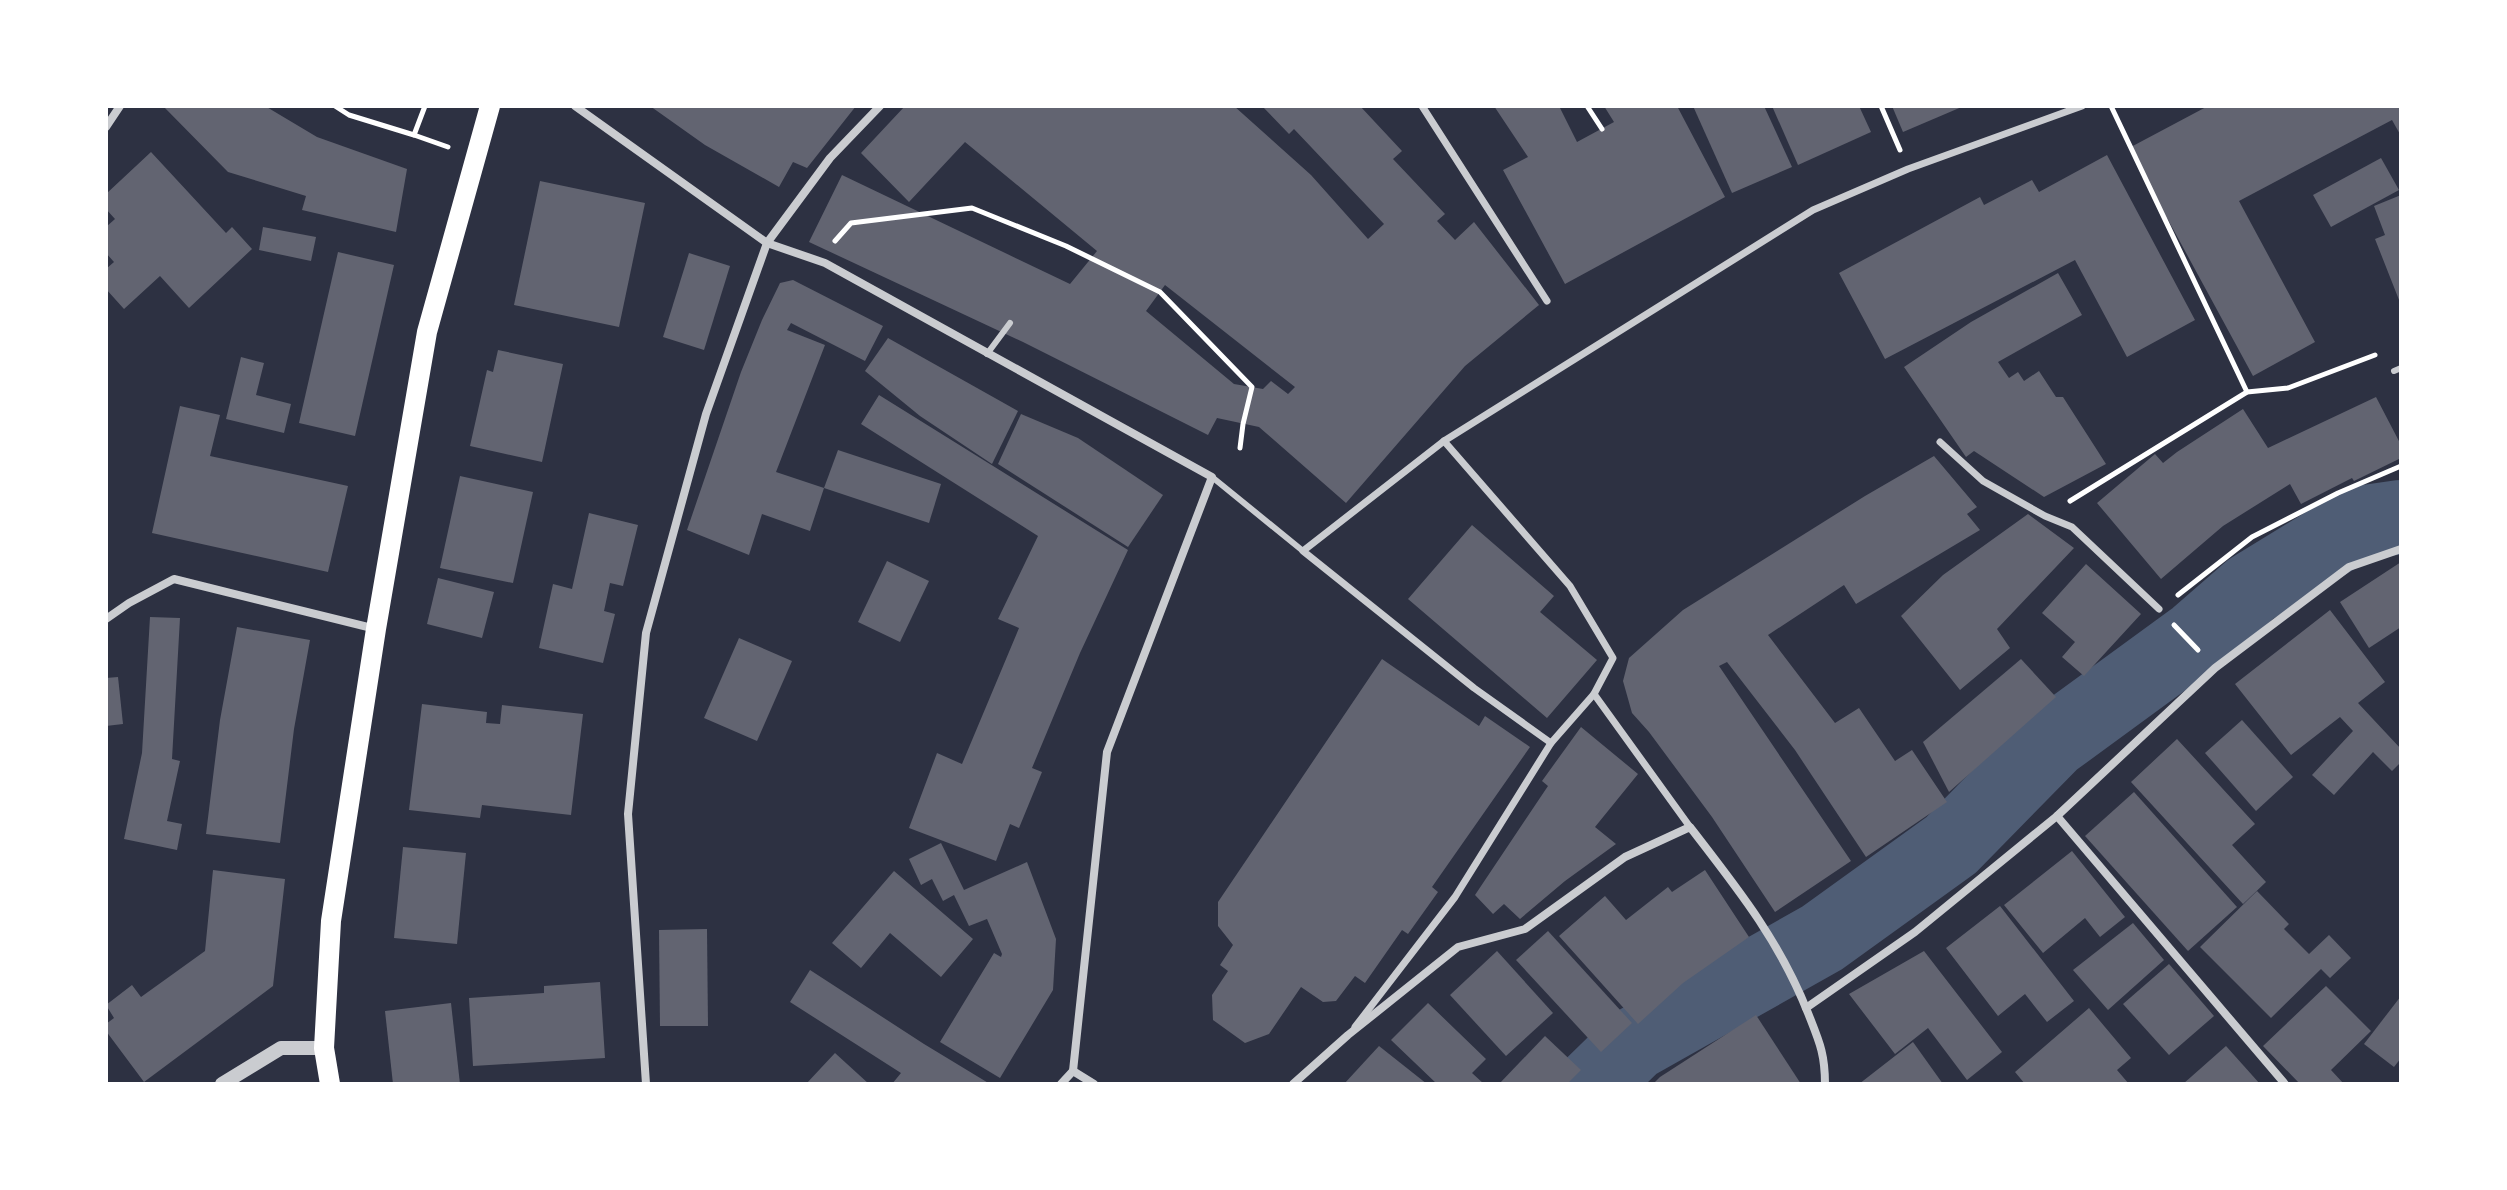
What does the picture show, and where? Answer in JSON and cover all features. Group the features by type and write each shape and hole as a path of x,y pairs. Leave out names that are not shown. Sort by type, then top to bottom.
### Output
{"main road":[{"path":"330,1084 324,1048 331,921 376,629 427,332 490,106"}],"street":[{"path":"106,127 120,106"},
{"path":"575,106 767,243 825,263 1212,477 1107,752 1073,1071 1061,1084"},
{"path":"646,1084 628,814 646,633 706,414 767,243 830,158 880,106"},
{"path":"1422,106 1547,301"},
{"path":"1551,743 1474,688 1303,551 1444,441 1813,210 1908,169 2082,106"},
{"path":"1348,1035 1455,897 1551,743 1594,694 1613,658 1570,586 1444,441"},
{"path":"1940,442 1983,481 2045,516 2072,527 2159,609"},
{"path":"1806,1008 1915,932 2057,816 2215,668 2349,567 2401,549"},
{"path":"106,619 174,579 376,629"},
{"path":"1594,694 1761,920 1799,987 1825,1056 1825,1084"},
{"path":"2057,816 2285,1084"},
{"path":"1293,1084 1348,1035 1458,947 1525,929 1625,857 1690,827"},
{"path":"222,1084 281,1048 324,1048"},
{"path":"1073,1071 1094,1084"}],"lane":[{"path":"987,354 1010,323"},
{"path":"1212,477 1303,551"}],"path":[{"path":"335,106 349,115 476,157"},
{"path":"414,135 425,106"},
{"path":"1587,106 1602,129"},
{"path":"1881,106 1908,169"},
{"path":"2111,106 2247,392"},
{"path":"825,263 827,250 851,223 972,208 1066,246 1160,292 1252,387 1240,448"},
{"path":"2045,516 2247,392 2288,388 2385,351"},
{"path":"2159,609 2252,537 2338,493 2401,466"},
{"path":"2174,625 2215,668"}],"building":[{"path":"163,106 265,106 317,137 407,169 396,232 302,210 306,196 228,172"},
{"path":"650,106 856,106 807,168 793,162 779,187 705,145"},
{"path":"905,106 1234,106 1311,175 1368,239 1384,224 1294,129 1289,134 1262,106 1360,106 1402,151 1393,159 1445,214 1437,221 1455,240 1474,222 1539,305 1465,366 1346,503 1259,427 1217,418 1208,435 1023,342 809,242 842,175 1070,284 1097,251 965,142 909,202 861,153","holes":["1165,285 1295,387 1288,394 1271,381 1263,389 1234,384 1146,311"]},
{"path":"1494,106 1559,106 1577,142 1614,122 1604,106 1677,106 1725,197 1565,284 1503,170 1528,157"},
{"path":"1693,106 1764,106 1792,167 1732,193"},
{"path":"1772,106 1859,106 1871,132 1798,165"},
{"path":"1892,106 1964,106 1903,132"},
{"path":"2208,106 2401,106 2401,136 2392,120 2239,201 2315,342 2253,376 2129,148"},
{"path":"151,152 226,233 232,227 252,249 189,308 160,276 124,309 106,289 106,269 114,262 106,253 106,227 115,219 106,209 106,194"},
{"path":"2107,155 2195,320 2127,357 2075,260 1885,359 1839,273 1980,197 1984,205 2032,180 2039,192"},
{"path":"2381,158 2399,190 2331,227 2313,195"},
{"path":"540,181 645,203 619,327 514,305"},
{"path":"2401,195 2401,305 2375,239 2385,235 2374,206"},
{"path":"263,227 316,237 311,261 259,250"},
{"path":"338,252 394,265 355,436 299,423"},
{"path":"689,253 730,266 704,350 663,337"},
{"path":"2058,273 2082,315 1998,362 2009,378 2018,372 2024,381 2039,371 2056,397 2063,397 2106,464 2044,497 1974,451 1966,457 1904,367 1971,322"},
{"path":"793,280 883,326 865,361 791,323 787,330 825,345 776,472 824,488 810,531 762,514 749,555 687,530 762,320 780,283"},
{"path":"888,338 1018,411 992,464 920,416 865,371"},
{"path":"498,350 563,364 542,462 470,446 487,370 493,372"},
{"path":"241,357 264,363 256,395 291,404 284,433 226,419"},
{"path":"879,395 1128,550 1080,653 1032,768 1042,772 1019,828 1010,824 996,861 909,828 937,753 962,764 1019,628 998,619 1038,536 861,424"},
{"path":"2376,397 2401,445 2401,458 2301,504 2290,484 2223,526 2161,579 2097,503 2155,454 2163,463 2243,409 2268,448"},
{"path":"180,406 220,415 210,456 348,486 328,572 152,533"},
{"path":"1021,414 1078,438 1163,495 1128,547 998,464"},
{"path":"838,450 941,484 929,523 824,488"},
{"path":"1934,456 1977,507 1967,514 1980,530 1856,604 1844,585 1768,635 1835,723 1859,708 1895,761 1912,750 1947,802 1866,857 1795,750 1727,662 1719,666 1851,861 1775,912 1712,817 1632,713 1623,681 1629,658 1683,610"},
{"path":"460,476 533,492 513,583 440,568"},
{"path":"589,513 638,525 623,586 610,583 604,611 615,614 603,663 539,648 553,584 572,589"},
{"path":"2028,514 2074,548 1997,629 2010,648 1960,690 1901,616 1943,575"},
{"path":"1472,525 1554,596 1540,612 1597,660 1547,718 1408,599"},
{"path":"887,561 929,581 900,642 858,622"},
{"path":"2401,562 2401,627 2369,648 2340,602"},
{"path":"2086,564 2141,614 2084,676 2062,657 2075,642 2042,613"},
{"path":"438,578 494,592 482,638 427,624"},
{"path":"2330,610 2385,682 2358,703 2401,749 2401,762 2392,771 2373,752 2334,795 2312,775 2353,731 2340,717 2291,755 2235,684"},
{"path":"150,617 180,618 172,759 180,761 167,821 182,824 177,850 124,839 142,753"},
{"path":"237,627 310,640 294,729 280,843 206,834 220,720"},
{"path":"739,638 792,661 757,741 704,718"},
{"path":"1382,659 1479,726 1485,716 1530,747 1432,887 1438,892 1408,934 1402,930 1365,983 1355,976 1336,1001 1323,1002 1301,987 1269,1034 1245,1043 1213,1020 1212,995 1228,971 1220,965 1233,945 1218,926 1218,902"},
{"path":"2021,659 2056,697 1949,792 1923,742"},
{"path":"118,677 123,724 106,726 106,678"},
{"path":"422,704 487,712 486,723 500,724 502,705 583,714 571,815 482,805 480,818 409,810"},
{"path":"2242,720 2293,777 2256,811 2205,753"},
{"path":"1581,727 1638,774 1595,827 1616,844 1520,919 1504,904 1493,914 1475,895 1548,786 1542,781"},
{"path":"2177,739 2255,824 2232,845 2266,882 2243,904 2131,782"},
{"path":"2134,792 2237,907 2188,951 2085,836"},
{"path":"941,843 964,890 1027,862 1056,939 1053,990 1000,1078 940,1042 994,953 1001,957 1002,954 987,919 969,926 954,895 943,901 932,879 921,885 909,859"},
{"path":"403,847 466,853 457,944 394,938"},
{"path":"2072,851 2125,917 2100,937 2085,918 2043,953 2004,905"},
{"path":"213,870 285,879 273,986 144,1082 106,1031 106,1024 114,1018 106,1005 132,985 141,997 205,951"},
{"path":"1705,870 1749,937 1683,983 1638,1024 1559,936 1605,896 1626,920 1668,887 1672,892"},
{"path":"894,871 973,939 941,977 890,933 861,968 832,943"},
{"path":"2257,891 2289,924 2284,929 2309,954 2329,935 2351,958 2330,978 2321,969 2271,1018 2200,947"},
{"path":"2000,906 2074,1001 2047,1022 2025,994 1998,1016 1946,948"},
{"path":"2133,923 2164,960 2108,1010 2073,970"},
{"path":"707,929 708,1026 660,1026 659,930"},
{"path":"1548,931 1632,1023 1601,1052 1516,960"},
{"path":"1497,951 1553,1013 1506,1056 1450,995"},
{"path":"1924,951 2002,1052 1967,1080 1928,1028 1895,1054 1849,994"},
{"path":"2169,964 2214,1016 2169,1055 2123,1004"},
{"path":"810,970 990,1084 892,1084 901,1073 790,1002"},
{"path":"600,982 605,1058 473,1066 469,998 544,993 544,986"},
{"path":"2326,986 2371,1031 2331,1070 2344,1084 2300,1084 2263,1046"},
{"path":"2401,996 2401,1058 2394,1067 2364,1044"},
{"path":"451,1003 460,1084 393,1084 385,1011"},
{"path":"1428,1003 1486,1059 1472,1073 1484,1084 1437,1084 1391,1040"},
{"path":"2089,1008 2131,1058 2117,1070 2129,1084 2025,1084 2015,1072"},
{"path":"1756,1015 1801,1084 1653,1084 1660,1077"},
{"path":"1545,1036 1581,1070 1567,1084 1499,1084"},
{"path":"1913,1042 1943,1084 1859,1084"},
{"path":"1379,1046 1427,1084 1344,1084"},
{"path":"2226,1046 2260,1084 2183,1084"},
{"path":"835,1053 869,1084 806,1084"}],"waterway":[{"path":"1593,1084 1634,1044 1822,938 1951,845 2052,742 2197,636 2251,589 2359,523 2401,517"}]}
